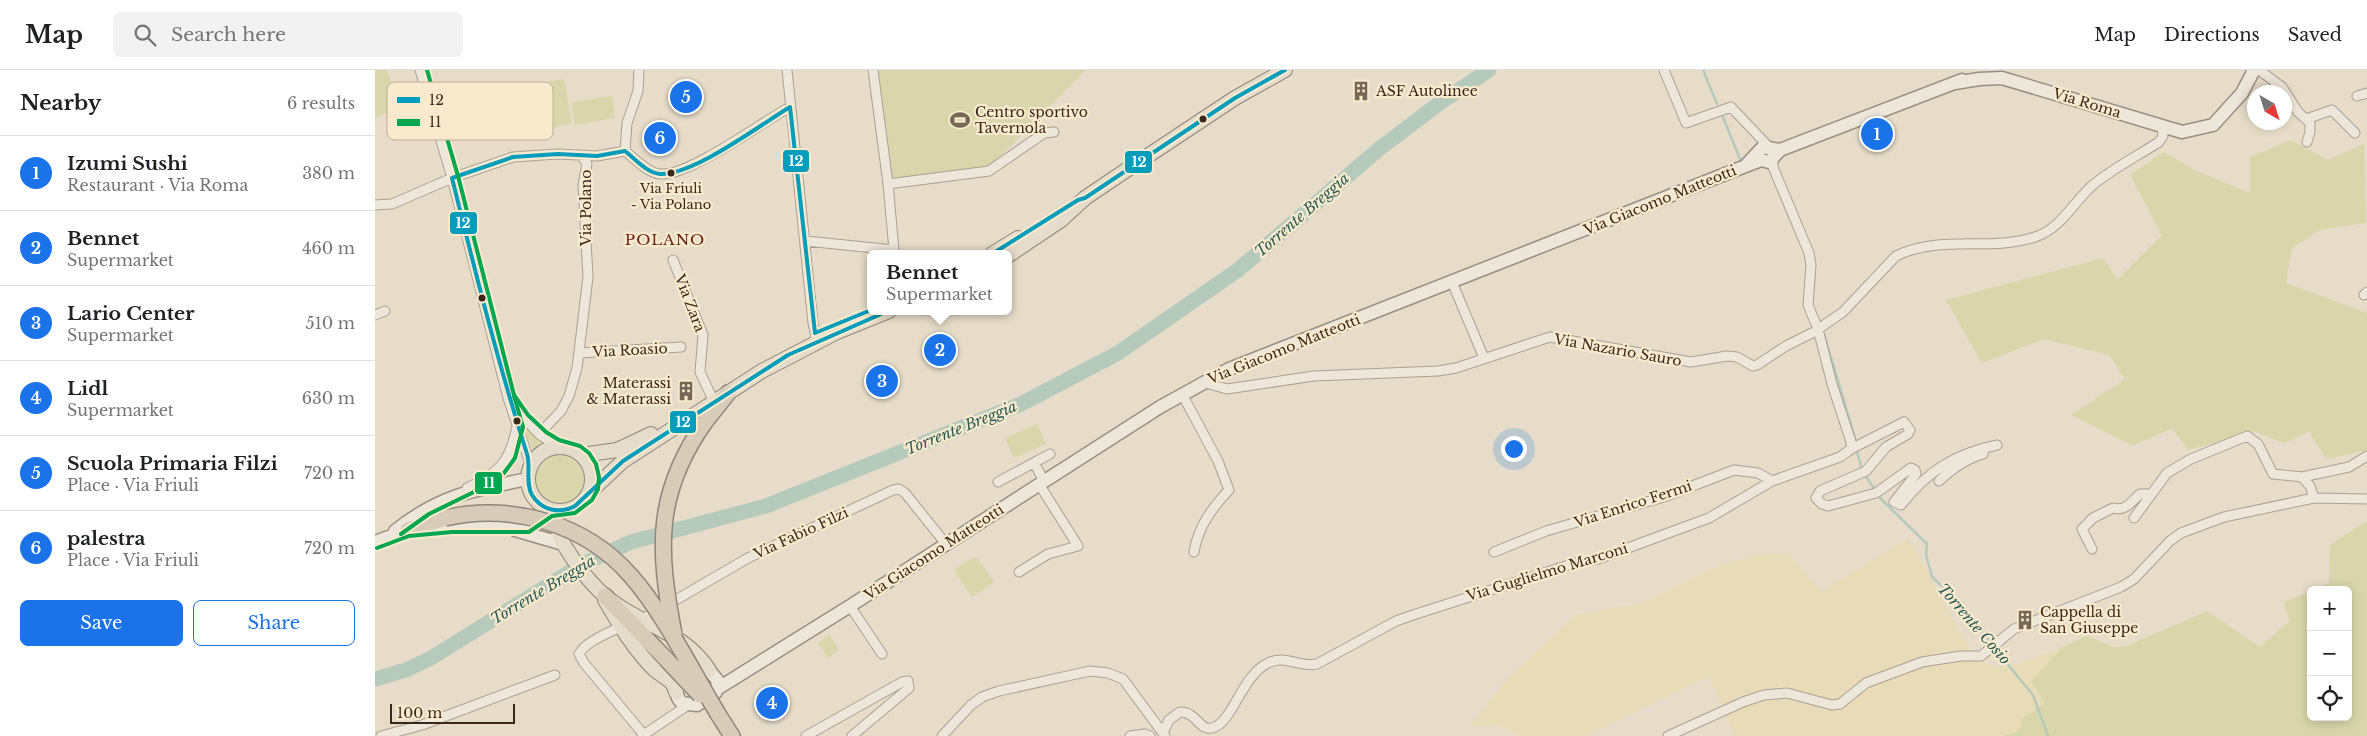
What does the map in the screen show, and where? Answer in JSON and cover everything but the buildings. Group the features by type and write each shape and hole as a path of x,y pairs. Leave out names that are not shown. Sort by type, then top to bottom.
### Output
{"highway":[{"path":"675,643 662,555 663,524 675,474 688,446 728,393"},
{"path":"408,530 445,518 481,512 510,514 545,521 575,532 606,552 632,577 732,736"},
{"path":"598,589 718,714"}],"main road":[{"path":"1012,253 1061,220 1085,198 1235,98 1285,70"},
{"path":"998,250 1077,200 1085,198"},
{"path":"582,455 610,451 635,443 728,393 813,339 867,312"},
{"path":"564,544 562,528 571,510 584,501 590,492 623,461 784,349 878,315"},
{"path":"590,492 592,474 590,466 582,455 575,450 558,447 542,452 529,472 531,493 536,500 550,510 555,518 564,544 598,589 649,663 674,684 681,699"},
{"path":"550,510 571,510"},
{"path":"598,589 643,619 688,644 700,655 711,671"}],"street":[{"path":"420,70 424,82"},
{"path":"625,151 627,123 638,91 639,70"},
{"path":"787,70 806,241 813,339"},
{"path":"806,241 894,250 888,184 873,70"},
{"path":"1664,70 1686,122 1731,107 1769,154 1768,168 1776,172 1809,252 1811,265 1808,302 1818,329 1832,384 1851,442 1851,449"},
{"name":"Via Roma","path":"1745,166 1769,154 1955,83 1993,72 2182,132 2213,125 2242,93 2254,70"},
{"path":"2259,70 2282,87 2298,112 2310,123 2307,142"},
{"path":"2357,96 2367,93"},
{"path":"582,156 625,151 650,170 658,174 668,174 689,167 790,107"},
{"path":"2306,119 2332,110 2355,133"},
{"path":"1818,329 1851,305 1886,266 1903,253 1927,246 1951,243 2006,243 2036,237 2051,230 2096,183 2159,142 2163,136 2162,127"},
{"path":"888,184 989,171 1044,133 1055,132"},
{"path":"441,140 529,472 453,495"},
{"name":"Via Polano","path":"375,205 391,204 452,178 513,157 557,154 582,156 587,164 583,185 587,263 577,368 569,396 561,411 539,434"},
{"name":"Via Giacomo Matteotti","path":"717,689 1202,382 1229,369 1745,166"},
{"name":"Via Zara","path":"673,260 703,335 700,372 712,400"},
{"path":"1452,282 1484,358"},
{"path":"375,315 385,311"},
{"name":"Via Nazario Sauro","path":"1202,382 1227,389 1315,376 1437,371 1551,337 1691,362 1727,356 1737,357 1753,366 1772,358 1786,346 1818,329"},
{"name":"Via Roasio","path":"579,353 681,347"},
{"path":"1182,394 1216,456 1229,490 1209,513 1196,542 1194,552"},
{"path":"508,398 520,417 539,434 558,447"},
{"name":"Via Guglielmo Marconi","path":"1164,734 1169,720 1180,712 1193,716 1204,728 1210,729 1221,724 1228,717 1251,675 1271,661 1283,659 1308,666 1317,664 1389,625 1413,615 1572,564 1598,558 1709,518 1772,480 1840,457 1851,449 1904,422 1910,430 1908,434 1887,447 1864,473 1820,491 1816,498 1822,504 1828,506 1872,495 1911,468 1915,470 1916,474 1894,502 1901,504 1930,473 1972,450 1984,449"},
{"path":"381,540 426,509 499,470 509,456 517,426"},
{"path":"2135,518 2167,473 2183,463 2247,436 2258,444 2273,474 2302,477 2349,467 2367,456"},
{"path":"1939,481 1953,468 1973,457 1983,454 1984,449 1997,445"},
{"path":"998,482 1051,454"},
{"path":"1019,572 1048,554 1078,546 1041,483 1034,463"},
{"name":"Via Enrico Fermi","path":"1494,552 1546,531 1645,502 1734,470 1758,473 1772,480"},
{"path":"2302,477 2311,486 2314,498"},
{"name":"Via Fabio Filzi","path":"643,619 748,558 893,490 899,489 905,493 946,544"},
{"path":"2092,549 2082,529 2086,523 2113,508 2126,507 2140,494 2151,494"},
{"path":"1668,736 1680,734 1743,702 1764,695 1787,693 1832,705 1840,704 1866,683 1922,662 1961,656 1981,656 2015,630 2121,587 2134,579 2170,541 2181,533 2224,517 2314,498 2367,499"},
{"path":"381,540 408,530 452,526 528,526 550,510"},
{"path":"503,527 564,544"},
{"path":"850,606 882,654"},
{"path":"622,626 582,649 579,654 584,663 643,735 669,718 681,699 681,682 699,671 711,671 719,681 717,689 711,696 697,704 681,699"},
{"name":"Via Giacomo Matteotti","path":"711,671 736,670 755,664"},
{"path":"942,736 971,705 982,697 999,690 1090,671 1107,673 1123,679 1164,734"},
{"path":"381,736 422,725 555,675"},
{"path":"806,736 902,682 909,681 909,688 899,698 852,736"},
{"path":"1130,736 1145,734 1150,736"}],"shaded area":[{"path":"375,70 386,70 391,82 387,82 387,112 375,118"},
{"name":"Centro sportivo Tavernola","path":"879,70 1086,70 988,169 888,182"},
{"path":"564,79 572,123 553,127 553,82 547,82"},
{"path":"612,96 615,118 575,125 571,102"},
{"path":"2291,140 2328,160 2364,144 2366,223 2320,230 2292,248 2286,283 2367,313 2367,450 2327,459 2309,432 2284,443 2256,432 2188,450 2172,428 2133,446 2071,415 2125,379 2109,355 2044,339 1982,363 1946,300 2103,258 2118,280 2162,235 2130,175 2164,152 2196,171 2250,193 2250,157"},
{"path":"522,424 546,443 534,452"},
{"path":"1037,424 1046,444 1014,458 1005,438"},
{"path":"555,455 565,455 574,459 580,465 583,470 583,488 574,499 565,503 555,503 546,499 540,493 536,484 536,474 540,465 546,459"},
{"path":"2367,522 2367,736 2003,736 2018,731 2023,718 2045,704 2031,681 2063,647 2087,636 2113,647 2127,646 2207,611 2260,647 2290,621 2283,602 2307,593 2307,721 2352,721 2352,586 2322,586 2329,583 2330,545"},
{"path":"1908,538 1974,657 1992,667 2009,667 2063,647 2031,681 2045,704 2023,718 2018,731 2003,736 1735,736 1709,676 1586,736 1519,736 1497,725 1470,726 1505,682 1575,615 1642,603 1707,570 1755,555 1789,554 1821,592"},
{"path":"976,556 994,582 972,597 954,570"},
{"path":"829,635 839,650 828,658 818,643"}],"waterway":[{"name":"Torrente Breggia","path":"375,679 406,670 431,658 581,565 631,542 766,506 1021,404 1118,353 1238,270 1379,149 1441,102 1489,70"},
{"name":"Torrente Cosio","path":"1703,70 1717,104"},
{"name":"Torrente Cosio","path":"1723,117 1742,164"},
{"name":"Torrente Cosio","path":"1824,334 1856,441"},
{"name":"Torrente Cosio","path":"1857,452 1862,470"},
{"name":"Torrente Cosio","path":"1865,475 1875,490"},
{"name":"Torrente Cosio","path":"1878,496 1927,544 1926,555 1932,577 1956,599 1992,644"},
{"name":"Torrente Cosio","path":"1995,649 2033,695 2048,736"}],"transit line":[{"name":"11","path":"427,70 431,82"},
{"name":"12","path":"998,250 1078,200 1085,198 1235,98 1285,70"},
{"name":"12","path":"867,312 815,333 790,107 727,148 674,172 660,174 650,171 625,151 597,156 558,154 513,157 452,178 478,282 527,454 530,490 541,505 552,510 563,510 575,506 623,461 788,355 879,315"},
{"name":"11","path":"377,548 409,536 452,532 529,532 552,516 575,513 592,500 598,489 599,477 596,464 589,453 580,446 559,440 546,432 528,415 514,395 447,140"},
{"name":"11","path":"401,534 429,514 482,488 504,473 515,458 523,427 514,396"}],"place":[{"name":"ASF Autolinee","path":"1361,91"},
{"name":"Scuola Primaria Filzi","path":"686,97"},
{"name":"Centro sportivo Tavernola","path":"960,120"},
{"name":"Izumi Sushi","path":"1877,134"},
{"name":"palestra","path":"660,138"},
{"name":"Via Friuli - Via Polano","path":"671,173"},
{"name":"Bennet","path":"940,350"},
{"name":"Lario Center","path":"882,381"},
{"name":"Materassi & Materassi","path":"686,391"},
{"name":"Cappella di San Giuseppe","path":"2025,620"},
{"name":"Lidl","path":"772,703"}],"district":[{"name":"POLANO","path":"665,240"}]}
